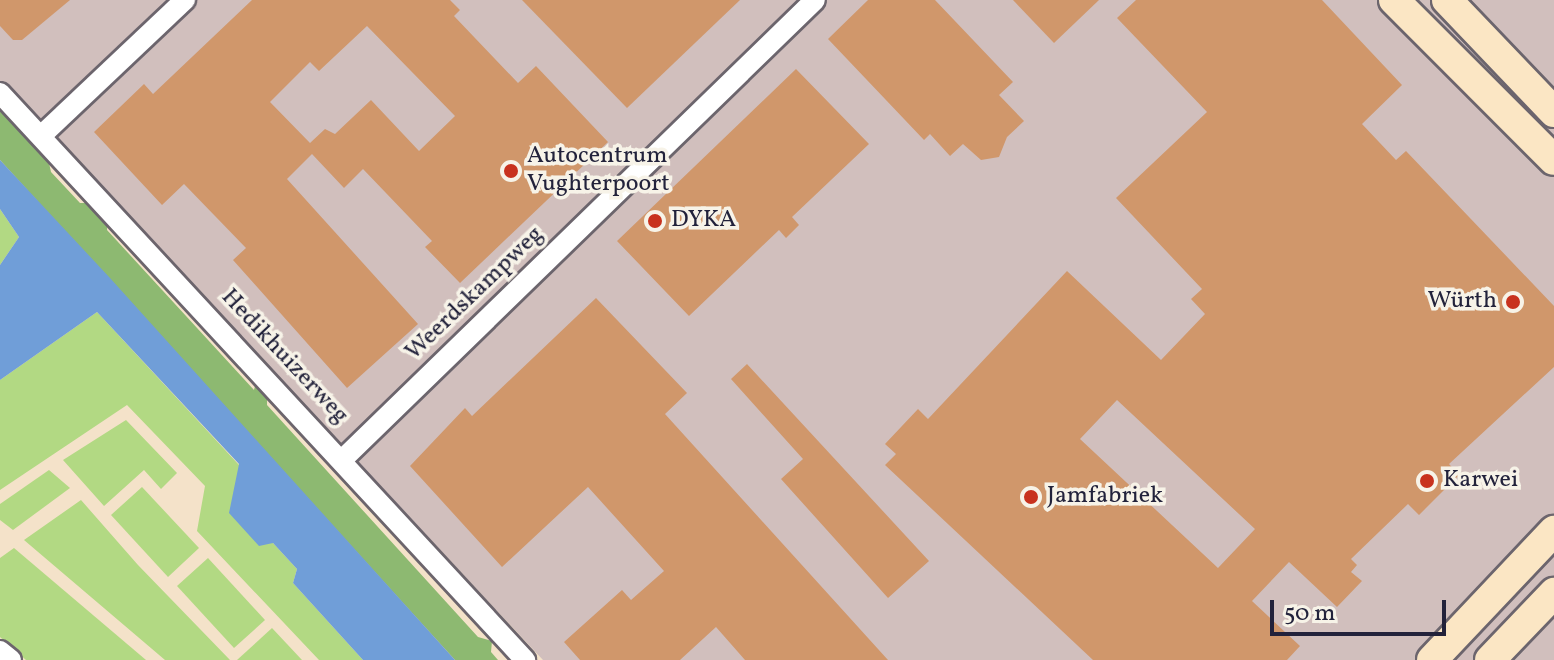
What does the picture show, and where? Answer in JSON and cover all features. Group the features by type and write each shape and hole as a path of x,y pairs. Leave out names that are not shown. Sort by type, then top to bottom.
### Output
{"main road":[{"path":"1394,0 1554,160"},
{"path":"1447,0 1554,112"},
{"path":"1432,660 1554,531"},
{"path":"1490,660 1554,593"}],"street":[{"path":"42,135 185,0"},
{"name":"Weerdskampweg","path":"343,459 815,0"},
{"name":"Hedikhuizerweg","path":"0,93 343,459 525,660"},
{"path":"0,651 11,660"}],"shaded area":[{"path":"0,0 1554,0 1554,660 543,660 190,282 0,88"}],"green space":[{"path":"0,105 47,154 51,172 80,203 100,203 108,211 107,230 254,390 257,378 267,386 267,405 478,637 492,641 491,652 498,660 455,660 0,160"},
{"path":"0,209 19,237 0,265"},
{"path":"97,312 239,465 273,543 297,569 293,583 363,660 319,660 197,531 205,486 127,405 0,490 0,380"},
{"path":"126,420 177,473 161,489 144,470 104,506 63,460"},
{"path":"49,470 70,488 13,530 0,520 0,504"},
{"path":"142,487 199,548 168,577 111,515"},
{"path":"81,500 138,565 230,660 165,660 24,540"},
{"path":"14,548 146,660 26,660 0,637 0,558"},
{"path":"208,558 265,620 234,648 177,586"},
{"path":"272,628 302,660 237,660"}],"water":[{"path":"0,160 455,660 363,660 293,583 297,569 273,543 259,546 229,513 239,464 97,312 0,380 0,265 19,237 0,209"}],"building":[{"path":"0,0 70,0 22,40 13,40 0,26"},
{"path":"252,0 450,0 460,10 454,16 518,83 536,66 608,142 460,283 425,247 432,241 363,169 344,188 312,154 287,179 418,324 347,388 233,260 246,248 184,184 162,205 94,132 144,84 153,94","holes":["367,26 455,116 419,151 371,100 335,134 325,129 310,143 270,102 310,62 319,71"]},
{"path":"522,0 740,0 627,108"},
{"path":"868,0 935,0 1013,82 999,95 1024,121 1007,137 999,157 981,160 963,144 950,156 930,134 924,140 828,39"},
{"path":"1013,0 1099,0 1054,43"},
{"path":"1136,0 1322,0 1402,85 1362,124 1396,160 1406,151 1554,306 1554,367 1449,464 1459,475 1419,515 1408,504 1351,559 1357,565 1351,572 1362,581 1337,607 1289,562 1252,601 1300,646 1287,660 1093,660 885,465 896,454 885,444 918,409 928,419 1067,271 1161,360 1205,314 1191,299 1202,289 1116,198 1207,112 1117,18","holes":["1117,400 1255,529 1218,568 1080,439"]},
{"path":"796,69 869,144 792,217 799,225 786,238 779,230 689,316 617,241"},
{"path":"596,298 687,393 665,414 888,660 745,660 716,627 680,660 580,660 564,642 622,590 631,600 664,571 588,487 502,567 410,466 465,408 472,416"},
{"path":"747,364 929,561 888,598 781,479 803,459 731,379"}],"place":[{"name":"Autocentrum Vughterpoort","path":"511,171"},
{"name":"DYKA","path":"655,221"},
{"name":"Würth","path":"1513,302"},
{"name":"Karwei","path":"1427,481"},
{"name":"Jamfabriek","path":"1031,497"}]}
